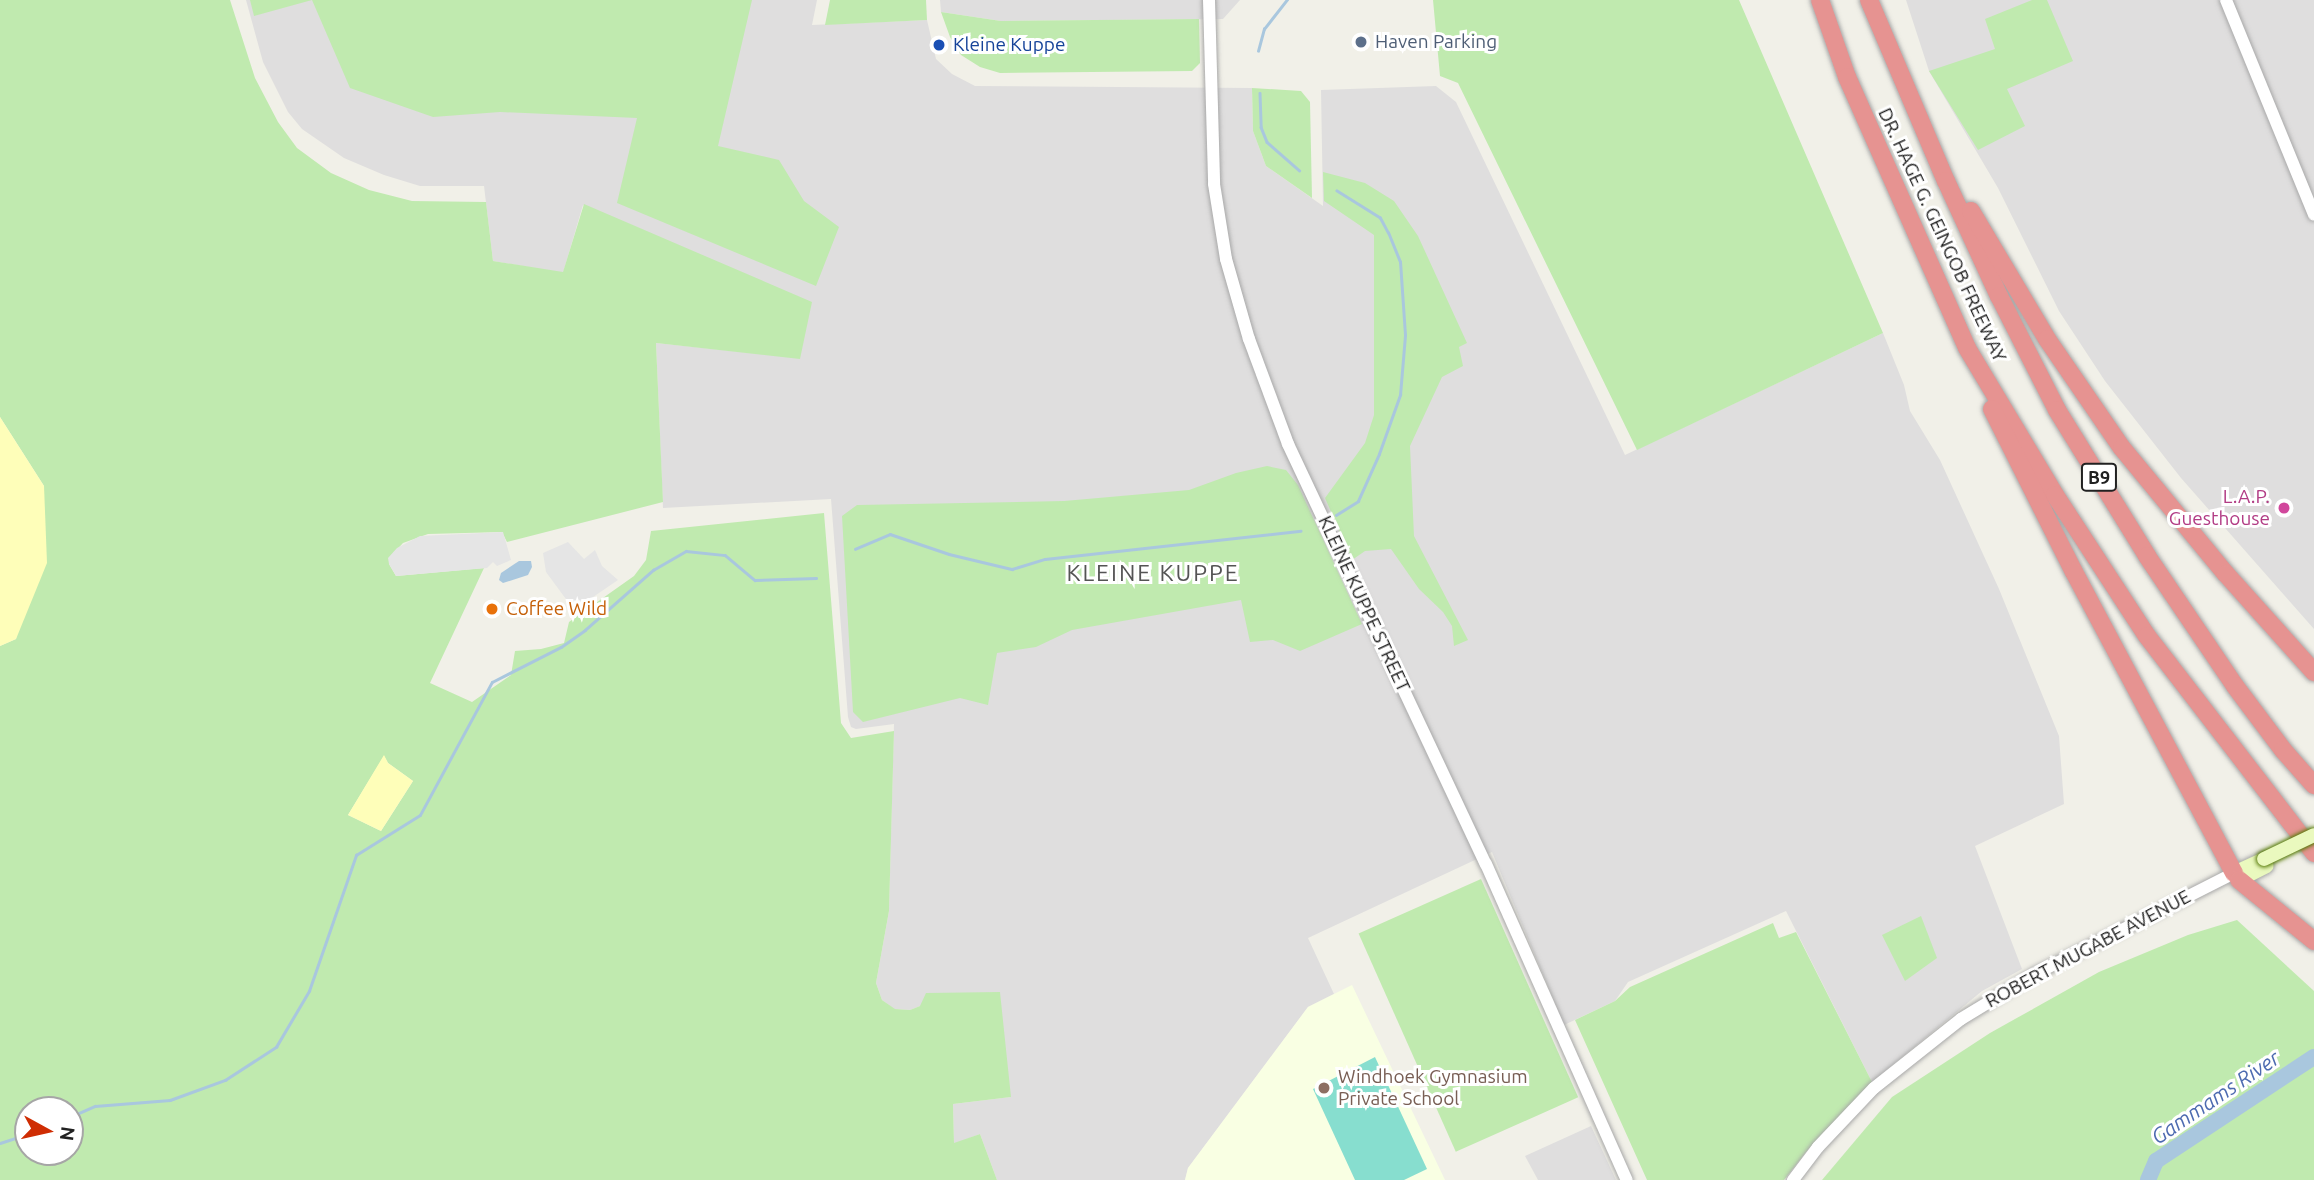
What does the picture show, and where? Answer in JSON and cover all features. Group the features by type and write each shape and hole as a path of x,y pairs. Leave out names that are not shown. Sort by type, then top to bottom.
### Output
{"highway":[{"name":"DR. HAGE G. GEINGOB FREEWAY","path":"1820,0 1847,77 1967,348 2055,495 2147,636 2314,853"},
{"name":"DR. HAGE G. GEINGOB FREEWAY","path":"1870,0 1929,142 1999,296 2057,410 2147,556 2235,686 2283,750 2314,785"},
{"path":"1929,142 2047,339 2122,448 2226,574 2314,672"},
{"path":"1967,348 2014,455 2237,876 2314,941"}],"main road":[{"name":"ROBERT MUGABE AVENUE","path":"2237,876 2314,835"},
{"name":"ROBERT MUGABE AVENUE","path":"2266,862 2314,843"}],"street":[{"name":"KLEINE KUPPE STREET","path":"1209,0 1214,184 1226,259 1249,339 1288,444 1486,864 1627,1180"},
{"path":"2226,0 2314,215"},
{"name":"ROBERT MUGABE AVENUE","path":"1796,1180 1881,1088 1968,1019 2049,972 2237,876"}],"shaded area":[{"path":"0,0 230,0 255,78 278,122 297,148 331,173 369,190 412,201 486,202 493,261 563,272 584,204 812,302 800,359 656,343 663,502 507,542 502,532 428,534 403,543 389,558 389,564 396,576 484,568 430,683 472,702 511,675 515,651 541,649 564,643 569,622 634,576 646,560 651,531 824,513 841,723 851,738 894,731 889,911 876,983 882,1000 895,1009 910,1010 920,1006 926,993 1000,992 1011,1097 953,1104 954,1143 980,1134 997,1180 0,1180 0,646 16,639 44,486 0,417","holes":["384,756 388,763 413,781 381,831 348,815"]},
{"name":"Kleine Kuppe","path":"246,0 817,0 812,25 927,20 936,59 952,74 975,86 1252,88 1253,131 1266,166 1323,206 1321,90 1436,86 1456,102 1625,455 1883,333 1904,385 1910,411 1940,460 1999,589 2059,736 2064,804 1975,846 2022,969 1982,991 1872,1082 1786,911 1628,982 1615,1001 1564,1025 1492,852 1308,938 1334,994 1308,1007 1188,1168 1185,1180 997,1180 980,1134 954,1144 953,1104 1011,1097 920,1006 910,1010 894,1009 882,1000 876,983 889,911 894,724 856,729 851,727 848,717 831,499 663,508 656,343 800,358 583,205 563,273 493,261 484,186 420,186 384,175 344,158 302,129 288,112 263,62"},
{"path":"250,0 312,0 254,16"},
{"path":"312,0 752,0 718,146 779,160 804,201 839,227 816,286 617,203 637,118 500,112 433,117 350,88"},
{"path":"830,0 926,0 927,20 825,25"},
{"name":"Kleine Kuppe","path":"940,0 1240,0 1223,19 1001,21 941,12"},
{"path":"1433,0 1739,0 1883,333 1637,450 1458,83 1440,76"},
{"path":"1906,0 2314,0 2314,629 2181,478 2105,381 2059,311 1998,188 1929,71"},
{"path":"2032,0 2047,0 2073,61 2007,89 2025,126 1978,150 1929,71 1995,49 1985,19"},
{"path":"941,12 1001,21 1199,19 1200,63 1192,71 1000,73 980,67 961,55 950,37"},
{"path":"1252,88 1301,91 1310,102 1312,198 1266,166 1253,131"},
{"path":"1323,172 1365,183 1394,201 1418,236 1467,343 1459,347 1463,366 1442,377 1410,446 1414,536 1468,640 1454,646 1452,626 1443,612 1419,589 1391,549 1365,551 1352,560 1325,498 1365,443 1374,415 1374,235 1324,201"},
{"path":"1267,466 1286,470 1298,485 1362,624 1300,651 1273,640 1250,642 1241,600 1072,630 1036,647 997,653 988,705 960,698 863,722 853,712 842,516 857,505 1064,501 1189,490 1236,473"},
{"path":"503,532 511,560 497,566 493,562 487,568 396,576 389,564 388,558 397,548 420,536"},
{"path":"568,542 584,559 595,550 602,566 618,580 574,610 546,572 543,553"},
{"path":"519,561 531,561 532,567 528,575 503,583 499,580 501,573"},
{"path":"1481,879 1578,1097 1456,1152 1359,934"},
{"path":"1921,916 1937,958 1905,981 1882,935"},
{"path":"2237,920 2314,991 2314,1180 1822,1180 1892,1097 1990,1033 2099,972 2188,935"},
{"path":"1773,923 1779,938 1796,932 1872,1082 1806,1152 1784,1180 1647,1180 1575,1020 1615,1001 1630,987"},
{"name":"Windhoek Gymnasium Private School","path":"1352,985 1445,1180 1185,1180 1188,1168 1308,1007"},
{"path":"1375,1057 1427,1169 1404,1180 1355,1180 1313,1089"},
{"path":"1591,1126 1616,1180 1538,1180 1525,1156"}],"sand":[{"path":"0,417 44,486 47,563 16,639 0,646"},
{"path":"384,755 388,763 413,781 381,831 348,815"}],"waterway":[{"path":"1258,51 1264,29 1287,0"},
{"path":"1260,93 1261,127 1267,142 1299,170"},
{"path":"1336,515 1358,501 1379,454 1400,395 1405,335 1400,262 1388,233 1380,218 1337,191"},
{"path":"855,549 890,534 949,554 1012,569 1045,559 1300,531"},
{"path":"84,1111 95,1106 170,1100 225,1080 276,1047 309,991 356,855 420,815 492,682 561,647 585,630 653,570 686,551 725,555 755,580 816,578"},
{"name":"Gammams River","path":"2148,1180 2156,1161 2314,1057"},
{"path":"0,1143 14,1138"}],"place":[{"name":"Haven Parking","path":"1361,42"},
{"name":"Kleine Kuppe","path":"939,45"},
{"name":"L.A.P. Guesthouse","path":"2284,508"},
{"name":"Coffee Wild","path":"492,609"},
{"name":"Windhoek Gymnasium Private School","path":"1324,1088"}],"district":[{"name":"KLEINE KUPPE","path":"1153,573"}]}
